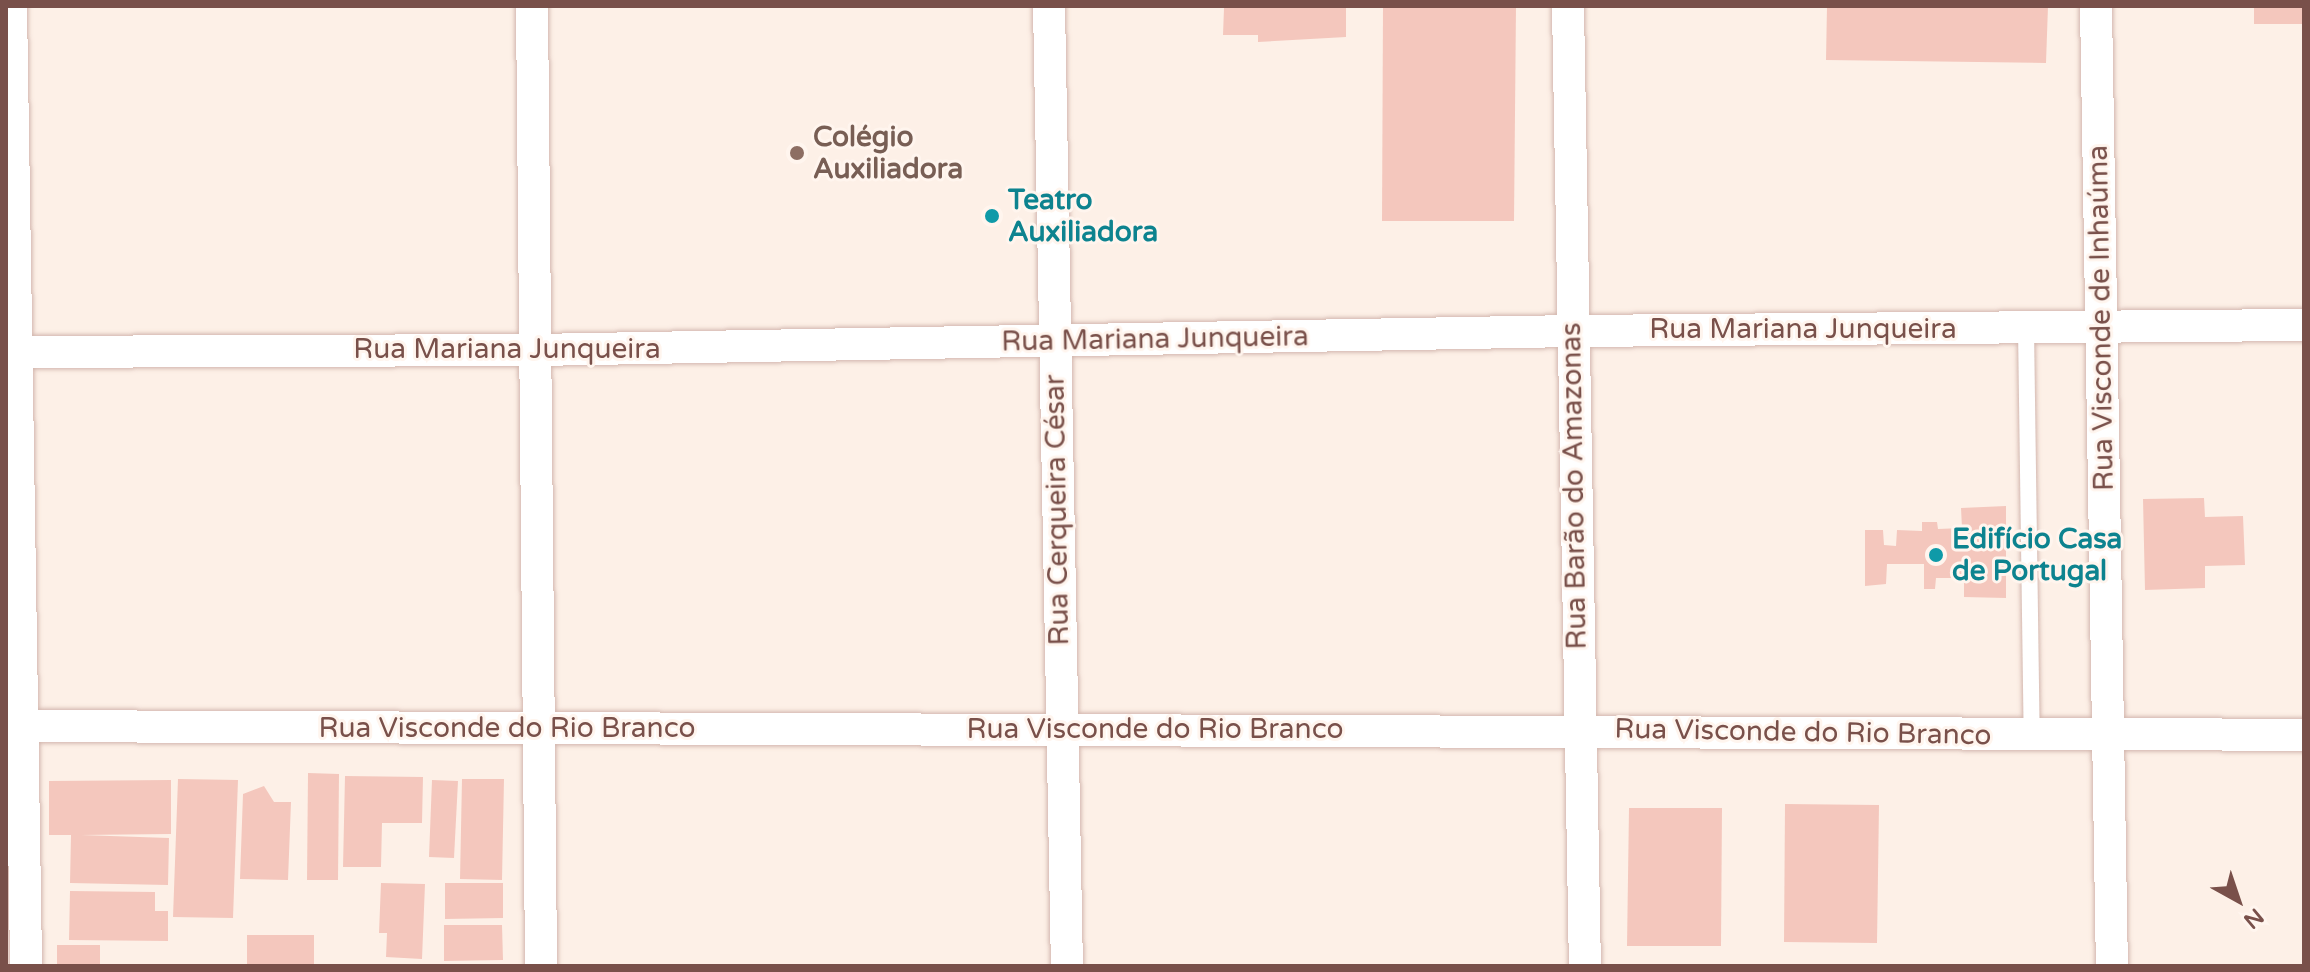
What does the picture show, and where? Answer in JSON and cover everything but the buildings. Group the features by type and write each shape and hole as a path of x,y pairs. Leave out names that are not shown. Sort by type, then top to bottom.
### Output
{"street":[{"path":"11,6 10,352 15,726 26,966"},
{"path":"532,6 536,728 541,966"},
{"name":"Rua Cerqueira César","path":"1049,6 1067,966"},
{"name":"Rua Barão do Amazonas","path":"1568,6 1577,729 1585,966"},
{"name":"Rua Visconde de Inhaúma","path":"2096,6 2112,966"},
{"name":"Rua Mariana Junqueira","path":"10,352 536,350 1573,331 2304,325"},
{"name":"Rua Visconde do Rio Branco","path":"15,726 1577,729 2304,735"}],"lane":[{"path":"2026,328 2032,734"}],"place":[{"name":"Colégio Auxiliadora","path":"797,153"},
{"name":"Teatro Auxiliadora","path":"992,216"},
{"name":"Edifício Casa de Portugal","path":"1936,555"}]}
